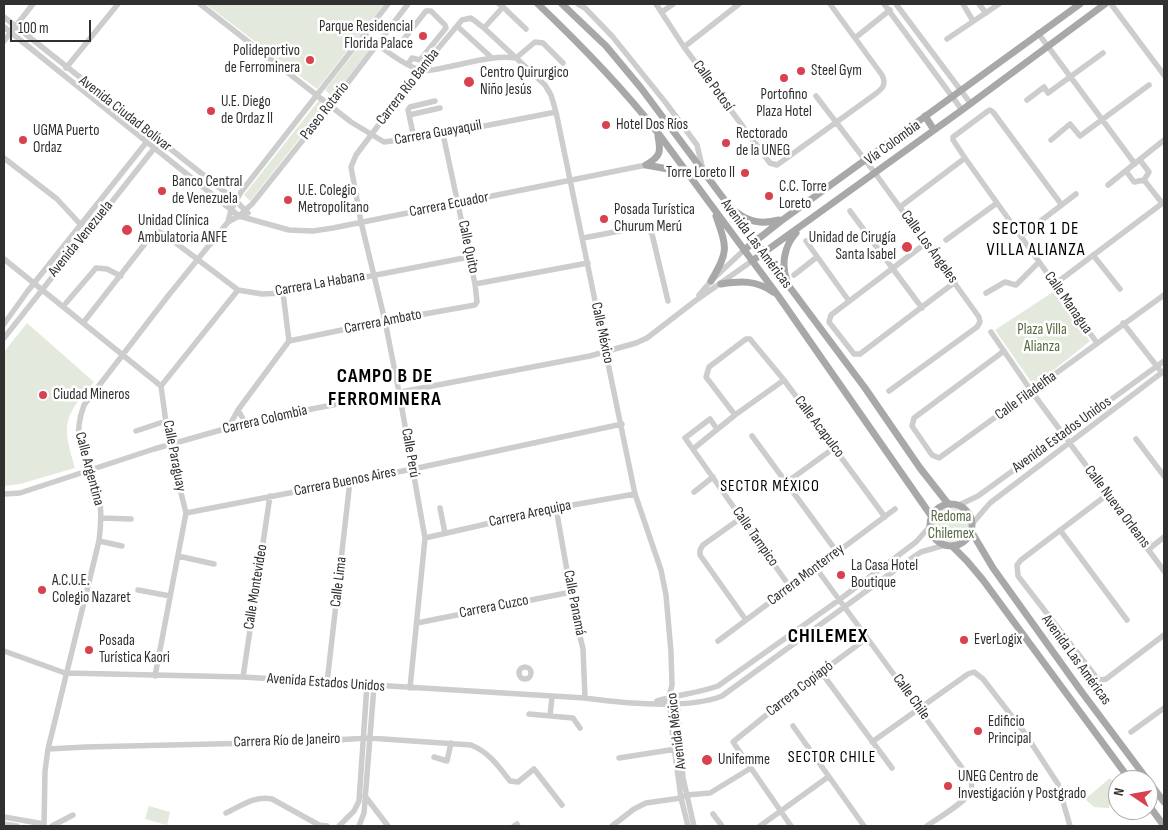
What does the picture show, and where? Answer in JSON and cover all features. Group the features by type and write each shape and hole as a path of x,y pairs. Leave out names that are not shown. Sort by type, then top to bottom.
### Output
{"main road":[{"name":"Avenida Las Américas","path":"538,4 603,70 658,133 779,297 932,517"},
{"name":"Avenida Las Américas","path":"562,4 606,46 641,88 865,388 948,505"},
{"name":"Vía Colombia","path":"744,250 784,218 1080,4"},
{"name":"Vía Colombia","path":"752,261 971,104 1105,4"},
{"path":"925,116 934,130"},
{"path":"646,165 654,160 660,152 658,133"},
{"path":"646,165 668,169 689,177"},
{"path":"728,205 742,216 755,222 766,223 784,218"},
{"path":"711,281 724,257 725,245 714,209"},
{"path":"789,286 784,269 785,256 789,243 801,227"},
{"path":"721,284 742,281 750,282 770,290 779,297"},
{"path":"948,505 957,506 967,512 972,527 964,542 948,546 934,537 931,525 932,517 942,507 948,505"},
{"name":"Avenida Las Américas","path":"972,527 993,568 1081,691 1164,802"},
{"name":"Avenida Las Américas","path":"948,546 967,561 983,580 1123,770"}],"street":[{"path":"4,40 33,4"},
{"path":"66,68 118,4"},
{"name":"Carrera Guayaquil","path":"200,4 330,106 370,135 384,142 443,134 556,112"},
{"name":"Paseo Rotario","path":"231,210 235,200 388,4"},
{"name":"Paseo Rotario","path":"239,216 246,210 330,106 408,4"},
{"name":"Avenida Las Américas","path":"581,4 612,36 697,145 703,170"},
{"name":"Calle Potosí","path":"656,4 684,47 773,165 777,166 836,122"},
{"path":"662,12 673,4"},
{"path":"684,47 739,4"},
{"path":"830,4 882,75 884,84 879,90 836,122"},
{"path":"884,4 962,110"},
{"path":"855,38 898,4 971,104"},
{"path":"963,4 973,21"},
{"path":"980,4 986,13"},
{"path":"947,39 998,4"},
{"path":"1111,4 1164,74"},
{"path":"484,28 501,6 526,29"},
{"path":"400,44 426,11 431,10 446,25 446,28 420,60 412,58 408,64"},
{"name":"Avenida Ciudad Bolívar","path":"4,17 246,210"},
{"name":"Calle México","path":"467,18 471,18 484,28 545,85 551,95 583,238 636,494 661,570 666,596 672,685"},
{"name":"Carrera Río Bamba","path":"352,161 420,70 462,20 467,18"},
{"path":"457,26 492,58"},
{"name":"Avenida Ciudad Bolívar","path":"4,27 239,216"},
{"path":"1038,33 1102,119 1137,162 1149,172 1144,180 1134,182 1126,171"},
{"path":"364,34 420,70 432,70 492,58 516,58 535,42 543,43 563,63"},
{"path":"1027,100 1044,87 1048,93 1103,53"},
{"path":"1050,140 1070,124 1080,136 1149,85"},
{"name":"Calle Los Ángeles","path":"816,96 865,159 979,317 980,322 977,327 889,391"},
{"path":"414,138 408,110 435,101"},
{"path":"409,115 440,108"},
{"name":"Calle Managua","path":"1061,204 990,110 953,137 965,158 1023,234 1039,262 1097,343"},
{"name":"Calle Quito","path":"443,134 476,284 477,302"},
{"name":"Avenida Venezuela","path":"4,324 152,136"},
{"path":"1108,184 1164,140"},
{"name":"Avenida Venezuela","path":"4,338 159,141"},
{"path":"4,158 56,199 81,225"},
{"path":"900,207 965,158"},
{"name":"Calle Perú","path":"352,161 351,167 362,222 400,392 425,538 410,688"},
{"name":"Carrera Ecuador","path":"239,216 268,226 289,230 313,231 646,165"},
{"path":"1055,284 1163,203 1144,180"},
{"path":"1023,234 1076,194"},
{"path":"946,240 997,202"},
{"name":"Calle Argentina","path":"228,222 231,210"},
{"path":"246,210 252,219"},
{"path":"850,212 922,308"},
{"name":"Calle Argentina","path":"44,825 45,771 48,750 65,674 99,541 102,518 99,495 91,470 78,441 79,418 84,404 123,354 228,222 239,216"},
{"path":"583,238 641,227 648,229 652,234 668,301"},
{"name":"Carrera La Habana","path":"121,276 152,236 159,232 238,290 262,294 283,293 469,256"},
{"path":"806,241 850,301"},
{"path":"926,243 850,301 830,318 829,322 854,354 857,355 955,282"},
{"name":"Carrera Colombia","path":"695,301 711,281 744,250"},
{"path":"1094,255 1120,289"},
{"path":"794,275 817,257"},
{"path":"4,259 161,386 238,290"},
{"name":"Carrera Colombia","path":"4,494 20,493 228,428 606,352 648,338 695,301 752,261"},
{"path":"986,292 1005,282 1016,285 1039,262"},
{"path":"476,284 588,263"},
{"path":"66,303 96,268 121,276 83,323"},
{"path":"228,428 238,410 289,340 283,293"},
{"name":"Calle Filadelfia","path":"1004,351 914,418 912,426 936,458 939,458 1032,392 1164,295"},
{"name":"Carrera Ambato","path":"289,340 475,305 477,302"},
{"path":"1123,324 1164,374"},
{"name":"Calle Nueva Orleans","path":"991,332 1032,392 1149,549 1164,572"},
{"name":"Calle Acapulco","path":"735,415 706,378 706,373 709,367 746,339 750,339 784,380 885,517"},
{"name":"Avenida Estados Unidos","path":"957,506 978,496 1164,361"},
{"name":"Avenida Estados Unidos","path":"972,527 990,503 1164,374"},
{"path":"693,449 735,415 784,380"},
{"name":"Calle Paraguay","path":"155,676 186,513 169,445 161,386"},
{"path":"238,410 246,424"},
{"name":"Calle Tampico","path":"717,429 710,419 685,438 790,587"},
{"path":"136,431 166,420"},
{"name":"Carrera Buenos Aires","path":"186,513 413,469 622,424"},
{"path":"752,436 837,552"},
{"path":"1136,439 1164,476"},
{"path":"787,482 834,448"},
{"path":"694,492 713,478"},
{"name":"Calle Lima","path":"327,683 350,480"},
{"name":"Carrera Arequipa","path":"425,538 556,508 636,494"},
{"path":"1108,494 1021,560 1017,565 1018,576 1096,677 1101,680 1106,679 1164,635"},
{"name":"Calle Montevideo","path":"243,677 270,496"},
{"path":"440,508 445,533"},
{"name":"Calle Panamá","path":"556,508 583,649 585,698"},
{"name":"Carrera Monterrey","path":"718,642 895,509"},
{"path":"102,518 131,519"},
{"path":"741,518 704,545 700,550 700,555 746,620"},
{"name":"Avenida Estados Unidos","path":"4,651 65,674 243,677 585,698 617,703 652,703 673,700 718,686 839,600 916,542 931,525"},
{"path":"1060,530 1127,620"},
{"path":"1149,549 1164,537"},
{"path":"99,541 122,546"},
{"name":"Avenida Estados Unidos","path":"673,700 697,703 722,696 921,552 948,546"},
{"path":"178,556 214,564"},
{"name":"Calle Chile","path":"816,568 972,783 972,789 964,799 927,826"},
{"path":"138,590 170,596"},
{"name":"Carrera Cuzco","path":"417,623 571,592"},
{"name":"Carrera Copiapó","path":"751,768 733,742 867,638"},
{"path":"821,672 892,768"},
{"path":"872,742 968,674 974,672 984,680 1024,732 1058,784 1070,826"},
{"path":"359,826 364,813 363,794 366,738 371,685"},
{"name":"Avenida México","path":"672,685 677,748 688,826"},
{"path":"550,716 552,697"},
{"path":"1131,732 1164,708"},
{"path":"529,714 573,718 580,728"},
{"path":"793,726 864,826"},
{"name":"Carrera Río de Janeiro","path":"48,750 86,747 298,742 366,738 471,745 481,748 488,754 510,782 518,782 534,768 562,805"},
{"path":"434,757 447,761 451,743"},
{"path":"619,758 677,748"},
{"path":"612,826 634,809 646,803 710,792 751,768 791,826"},
{"path":"760,826 828,777"},
{"path":"339,826 354,811 363,794"},
{"path":"363,794 388,826"},
{"name":"Avenida México","path":"683,796 694,826"},
{"path":"226,813 256,798 264,797 272,799 320,826 326,826"},
{"path":"713,814 722,826"},
{"path":"52,826 73,815"},
{"path":"4,816 44,825"},
{"path":"4,824 16,826"},
{"path":"514,826 517,824 518,826"}],"green space":[{"name":"Polideportivo de Ferrominera","path":"206,4 384,4 317,89"},
{"path":"365,39 373,45 333,97 325,90"},
{"path":"319,100 326,105 250,201 244,195"},
{"name":"Plaza Villa Alianza","path":"1053,292 1090,341 1034,386 995,330"},
{"name":"Ciudad Mineros","path":"27,323 94,382 76,404 68,421 68,440 75,468 20,484 4,486 4,352"},
{"name":"Redoma Chilemex","path":"951,508 963,513 968,525 963,537 951,542 939,537 934,525 939,513"},
{"path":"1108,780 1108,808 1094,807 1085,799"},
{"path":"149,806 170,812 167,825 145,819"}],"place":[{"name":"Parque Residencial Florida Palace","path":"423,36"},
{"name":"Polideportivo de Ferrominera","path":"310,60"},
{"name":"Steel Gym","path":"801,71"},
{"name":"Portofino Plaza Hotel","path":"784,78"},
{"name":"Centro Quirurgico Niño Jesús","path":"469,82"},
{"name":"U.E. Diego de Ordaz II","path":"211,111"},
{"name":"Hotel Dos Ríos","path":"606,125"},
{"name":"UGMA Puerto Ordaz","path":"23,140"},
{"name":"Rectorado de la UNEG","path":"726,143"},
{"name":"Torre Loreto II","path":"745,173"},
{"name":"Banco Central de Venezuela","path":"162,191"},
{"name":"C.C. Torre Loreto","path":"769,196"},
{"name":"U.E. Colegio Metropolitano","path":"288,200"},
{"name":"Posada Turística Churum Merú","path":"604,219"},
{"name":"Unidad Clínica Ambulatoria ANFE","path":"127,230"},
{"name":"Unidad de Cirugía Santa Isabel","path":"907,247"},
{"name":"Ciudad Mineros","path":"43,395"},
{"name":"La Casa Hotel Boutique","path":"841,575"},
{"name":"A.C.U.E. Colegio Nazaret","path":"42,590"},
{"name":"EverLogix","path":"964,640"},
{"name":"Posada Turística Kaori","path":"89,650"},
{"name":"Edificio Principal","path":"978,731"},
{"name":"Unifemme","path":"707,760"},
{"name":"UNEG Centro de Investigación y Postgrado","path":"948,786"}],"district":[{"name":"SECTOR 1 DE VILLA ALIANZA","path":"1036,239"},
{"name":"CAMPO B DE FERROMINERA","path":"385,388"},
{"name":"SECTOR MÉXICO","path":"770,487"},
{"name":"CHILEMEX","path":"828,637"},
{"name":"SECTOR CHILE","path":"832,758"}]}
